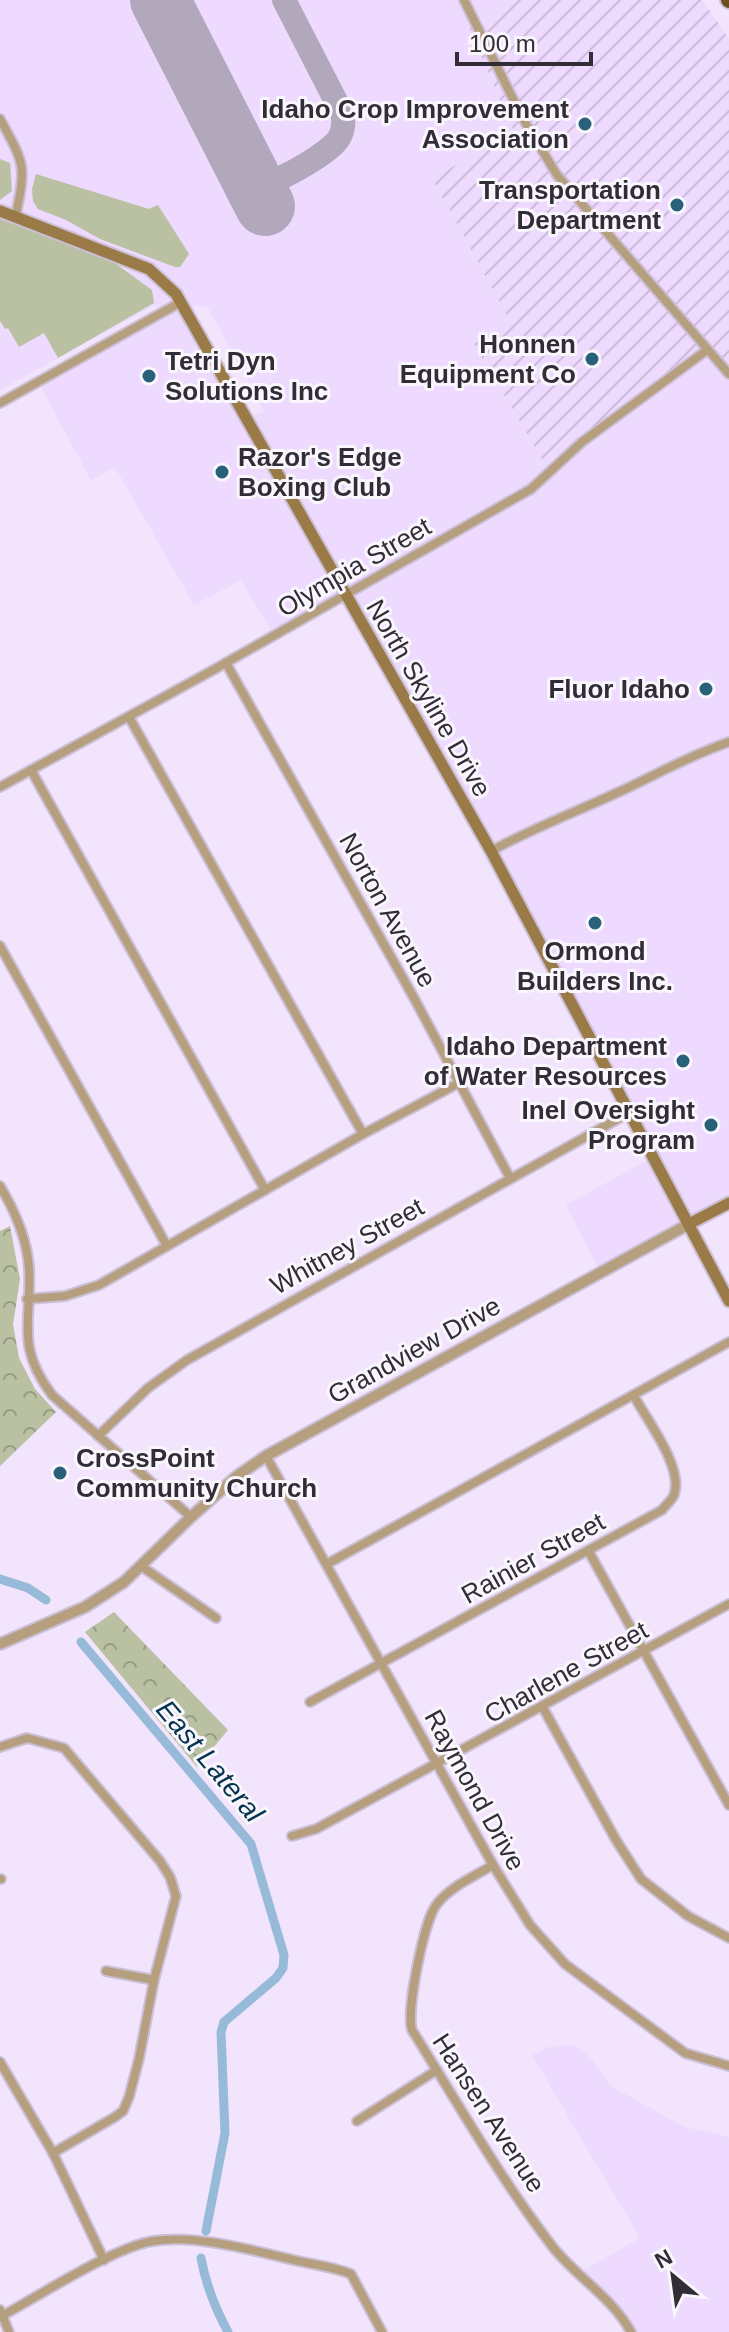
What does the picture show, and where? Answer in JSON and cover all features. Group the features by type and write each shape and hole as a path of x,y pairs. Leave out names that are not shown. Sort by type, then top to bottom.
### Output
{"main road":[{"name":"North Skyline Drive","path":"0,211 149,269 181,302 491,851 729,1301"},
{"name":"Grandview Drive","path":"689,1224 729,1203"}],"street":[{"path":"464,0 522,117 557,175 729,374"},
{"path":"0,119 21,157 24,174 16,215"},
{"path":"0,403 181,302"},
{"name":"Olympia Street","path":"0,787 226,663 531,489 582,442 707,350"},
{"name":"Norton Avenue","path":"226,663 414,998 510,1178"},
{"path":"129,717 363,1134"},
{"path":"491,851 695,754 729,742"},
{"path":"31,770 265,1190"},
{"path":"0,946 167,1246"},
{"path":"27,1299 85,1291 459,1083"},
{"name":"Whitney Street","path":"98,1436 148,1388 187,1360 630,1112"},
{"path":"0,1186 15,1212 29,1268 25,1331 34,1368 52,1395 191,1517"},
{"name":"Grandview Drive","path":"0,1644 92,1603 124,1582 237,1476 266,1456 689,1224"},
{"path":"327,1564 729,1342"},
{"name":"Rainier Street","path":"310,1702 662,1510 674,1496 673,1465 634,1396"},
{"name":"Raymond Drive","path":"266,1456 493,1865 530,1925 565,1964 685,2053 729,2066"},
{"path":"589,1552 729,1805"},
{"path":"141,1566 216,1618"},
{"name":"Charlene Street","path":"292,1836 316,1829 437,1765 729,1604"},
{"path":"542,1706 641,1879 688,1916 729,1938"},
{"path":"0,1747 27,1738 64,1748 170,1877 176,1896 154,1980 139,2059 123,2111 53,2153"},
{"name":"Hansen Avenue","path":"493,1865 446,1894 431,1913 410,2001 409,2022 511,2187 552,2246 564,2261 593,2285 631,2332"},
{"path":"106,1971 154,1980"},
{"path":"0,2062 53,2153 104,2260"},
{"path":"357,2121 437,2070"},
{"path":"9,2332 1,2314 104,2260 153,2241 184,2240 257,2251 351,2274 382,2332"}],"shaded area":[{"path":"0,0 517,0 470,28 516,134 432,178 511,323 475,344 707,350 729,374 729,1203 601,1273 566,1205 653,1157 346,596 274,636 241,580 194,605 115,467 91,480 38,382 172,306 153,306 0,390","holes":["183,306 207,306 264,411 247,419"]},
{"path":"517,0 702,0 729,39 729,374 707,351 549,471 474,344 511,323 432,178 515,134 469,28"},
{"path":"567,2045 580,2048 589,2056 611,2086 684,2127 729,2137 729,2332 631,2332 579,2273 640,2238 532,2055 549,2047"}],"green space":[{"path":"0,159 10,163 12,191 0,200"},
{"path":"36,174 149,209 158,205 189,254 180,267 175,267 100,239 38,209 33,201 32,189"},
{"path":"0,219 112,261 152,290 154,303 58,358 44,333 19,347 0,321"},
{"path":"10,1226 20,1279 13,1324 19,1358 35,1389 56,1412 0,1466 0,1231"},
{"path":"114,1612 228,1730 197,1767 85,1632"}],"waterway":[{"name":"East Lateral","path":"0,1579 28,1588 46,1600"},
{"name":"East Lateral","path":"81,1642 251,1844 284,1955 283,1968 276,1978 224,2022 221,2032 225,2133 206,2231"},
{"name":"East Lateral","path":"201,2258 212,2296 228,2332"}],"taxiway":[{"path":"249,174 264,182 283,177 327,150 343,129 342,113 284,0"}],"runway":[{"path":"160,0 265,206"}],"place":[{"name":"Idaho Crop Improvement Association","path":"585,124"},
{"name":"Transportation Department","path":"677,205"},
{"name":"Honnen Equipment Co","path":"592,359"},
{"name":"Tetri Dyn Solutions Inc","path":"149,376"},
{"name":"Razor's Edge Boxing Club","path":"222,472"},
{"name":"Fluor Idaho","path":"706,689"},
{"name":"Ormond Builders Inc.","path":"595,923"},
{"name":"Idaho Department of Water Resources","path":"683,1061"},
{"name":"Inel Oversight Program","path":"711,1125"},
{"name":"CrossPoint Community Church","path":"60,1473"}]}
